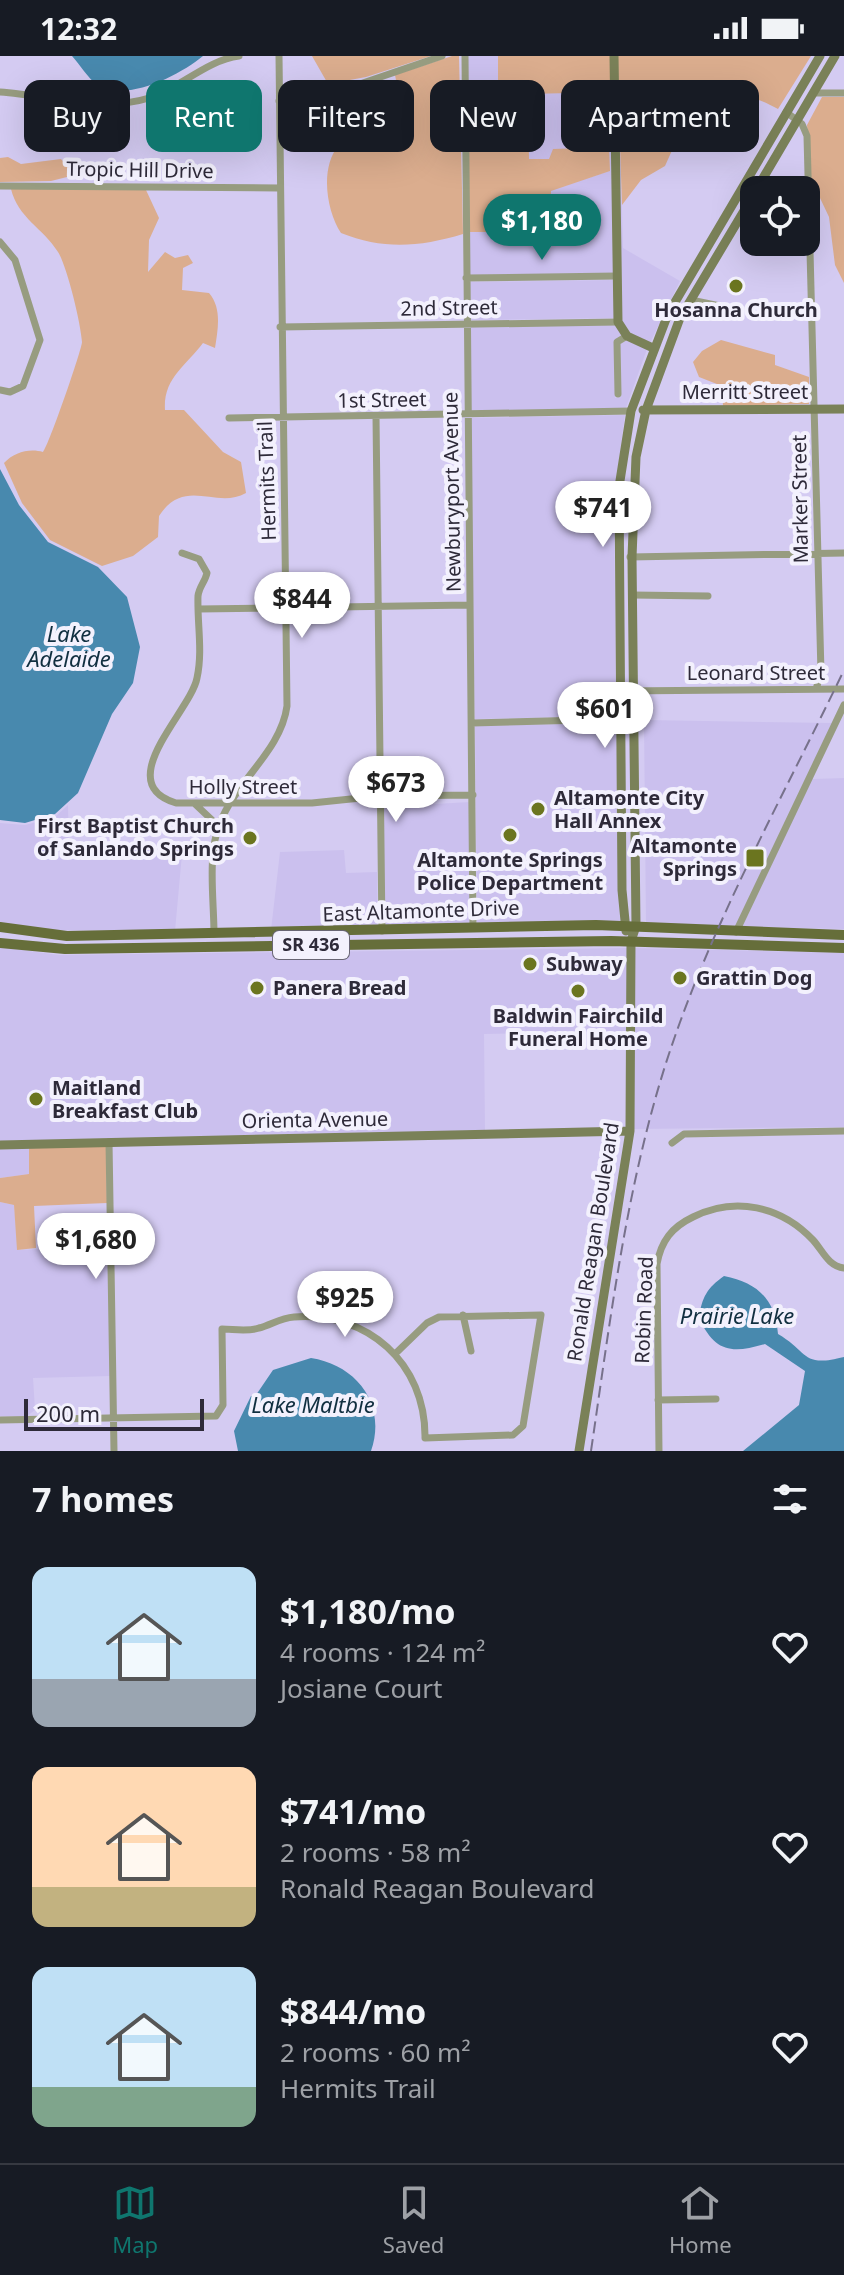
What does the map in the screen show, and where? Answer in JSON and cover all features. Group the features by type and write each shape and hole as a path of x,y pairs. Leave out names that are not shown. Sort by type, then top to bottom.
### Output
{"main road":[{"path":"614,56 618,322 627,336 653,348"},
{"name":"Ronald Reagan Boulevard","path":"631,941 623,926 619,487 631,411 653,348 679,292 820,56"},
{"name":"Ronald Reagan Boulevard","path":"764,176 835,56"},
{"name":"Ronald Reagan Boulevard","path":"579,1451 630,1131 631,941 636,926 632,557 636,457 646,410 668,346 740,217"},
{"name":"Merritt Street","path":"631,411 844,409"},
{"name":"East Altamonte Drive","path":"0,927 56,935 623,926 843,935"},
{"path":"459,943 473,927"},
{"path":"334,945 351,932"},
{"path":"212,947 229,933"},
{"path":"199,947 214,934"},
{"path":"108,948 110,941 119,935"},
{"path":"795,947 812,935"},
{"path":"824,948 843,935"},
{"name":"East Altamonte Drive","path":"0,943 49,949 631,941 844,948"},
{"name":"Orienta Avenue","path":"0,1145 630,1131"}],"street":[{"path":"0,92 41,94 95,104 128,103 171,89 218,63 239,56"},
{"name":"Hermits Trail","path":"279,56 279,80"},
{"path":"372,80 442,56"},
{"name":"Newburyport Avenue","path":"465,56 473,927"},
{"path":"815,93 844,93"},
{"path":"786,112 797,119"},
{"name":"Marker Street","path":"797,119 807,136 821,673 816,689"},
{"name":"Hermits Trail","path":"214,934 216,834 232,802 281,729 286,716 279,152"},
{"name":"Tropic Hill Drive","path":"0,186 279,188"},
{"path":"0,242 15,260 40,340 23,386 10,392 0,390"},
{"path":"466,278 617,276"},
{"path":"691,300 739,310"},
{"name":"2nd Street","path":"280,327 618,322"},
{"path":"618,394 617,342 627,336"},
{"name":"1st Street","path":"229,418 631,411"},
{"path":"376,416 382,931"},
{"path":"182,553 199,559 205,566 207,573 200,587 199,609 469,605"},
{"path":"620,558 844,553"},
{"path":"632,595 708,596"},
{"name":"Holly Street","path":"199,609 197,679 150,770 160,795 176,803 312,803 380,796 473,795"},
{"name":"Leonard Street","path":"620,691 844,689"},
{"path":"736,932 844,705"},
{"path":"472,723 622,719"},
{"path":"194,803 212,820 216,834"},
{"path":"672,1143 684,1134 844,1131"},
{"path":"109,1142 114,1451"},
{"name":"Robin Road","path":"659,1451 657,1264 664,1240 685,1220 725,1206 765,1209 800,1227 829,1261 844,1268"},
{"path":"463,1315 471,1351"},
{"path":"0,1420 209,1419 219,1414 223,1405 222,1329 258,1329 292,1317 319,1317 363,1329 396,1353 420,1395 425,1438 518,1434 523,1426 541,1315 434,1318 396,1353"},
{"path":"658,1400 716,1399"}],"shaded area":[{"path":"312,56 431,56 366,77 326,80"},
{"path":"459,56 460,80 430,80 430,152 461,152 463,234 417,244 387,244 341,233 336,224 327,190 329,166 335,152 414,152 414,80 396,80 395,75"},
{"path":"468,56 498,56 498,80 468,80"},
{"path":"498,56 611,56 612,80 561,80 561,93 545,94 545,80 498,80"},
{"path":"617,56 811,56 778,109 759,100 759,80 618,80"},
{"path":"545,93 561,93 561,152 586,152 550,160 529,159 529,152 545,152"},
{"path":"822,97 844,97 844,283 835,265 829,217 820,198 820,176 811,176 807,125"},
{"path":"553,149 561,149 561,152 609,152 610,171 551,191 550,232 469,232 468,152 529,152 529,159 549,159"},
{"path":"608,152 613,152 614,273 470,275 469,232 551,190 610,171"},
{"path":"620,152 623,248 680,281 650,343 630,333 621,321"},
{"path":"620,152 671,152 665,166 641,180 622,205"},
{"path":"8,157 21,164 61,159 75,175 51,181 0,182 0,158"},
{"path":"11,189 146,190 159,218 149,240 148,272 165,252 175,258 188,255 193,263 183,268 182,290 209,293 216,305 215,348 203,343 177,373 168,389 165,410 184,410 223,452 241,462 246,493 223,498 179,498 159,516 158,537 133,556 102,566 50,540 22,503 4,463 22,452 43,452 82,342 62,259 19,208"},
{"path":"614,280 615,318 470,320 470,282"},
{"path":"616,325 622,335 614,342 615,398 621,397 620,344 627,340 647,349 626,408 469,411 470,327"},
{"path":"721,340 775,355 775,365 809,377 809,404 723,406 722,386 699,377 693,362 702,351"},
{"path":"625,415 614,496 616,716 475,719 469,418"},
{"path":"644,720 832,723 735,927 646,925"},
{"path":"616,723 620,924 477,927 475,726"},
{"path":"844,778 844,929 742,927 812,779"},
{"path":"470,802 471,927 384,929 383,807"},
{"path":"68,805 69,856 182,854 175,931 56,930 0,923 0,823 25,825 55,817"},
{"path":"344,850 346,873 377,872 378,929 271,930 280,852"},
{"path":"0,947 59,955 628,948 627,1031 484,1034 485,1131 0,1141"},
{"path":"634,948 844,953 844,1127 633,1129"},
{"path":"106,1146 107,1203 34,1206 36,1248 17,1250 14,1205 0,1202 0,1178 29,1174 29,1148"},
{"path":"0,1148 29,1148 29,1174 0,1178"},
{"path":"0,1202 14,1205 18,1250 108,1246 110,1376 33,1378 35,1410 27,1416 0,1416"}],"water":[{"path":"72,56 203,56 167,78 146,80 146,86 137,89 130,90 130,80 92,80"},
{"name":"Lake Adelaide","path":"0,469 19,505 48,542 98,567 127,597 140,647 133,683 112,714 78,793 55,814 25,823 0,820"},
{"name":"Prairie Lake","path":"724,1276 746,1283 763,1294 773,1311 778,1334 806,1356 820,1361 844,1357 844,1451 743,1451 799,1405 805,1371 765,1344 733,1349 725,1348 711,1338 699,1318 700,1311 706,1294"},
{"name":"Lake Maltbie","path":"311,1358 342,1369 364,1390 375,1418 371,1451 238,1451 234,1431 251,1396 256,1395 273,1370"}],"railway":[{"path":"591,1451 630,1207 666,1063 725,912 844,670"}],"place":[{"name":"Hosanna Church","path":"736,286"},
{"name":"Altamonte City Hall Annex","path":"538,809"},
{"name":"Altamonte Springs Police Department","path":"510,835"},
{"name":"First Baptist Church of Sanlando Springs","path":"250,838"},
{"name":"Altamonte Springs","path":"755,858"},
{"name":"Subway","path":"530,964"},
{"name":"Grattin Dog","path":"680,978"},
{"name":"Panera Bread","path":"257,988"},
{"name":"Baldwin Fairchild Funeral Home","path":"578,991"},
{"name":"Maitland Breakfast Club","path":"36,1099"}]}
